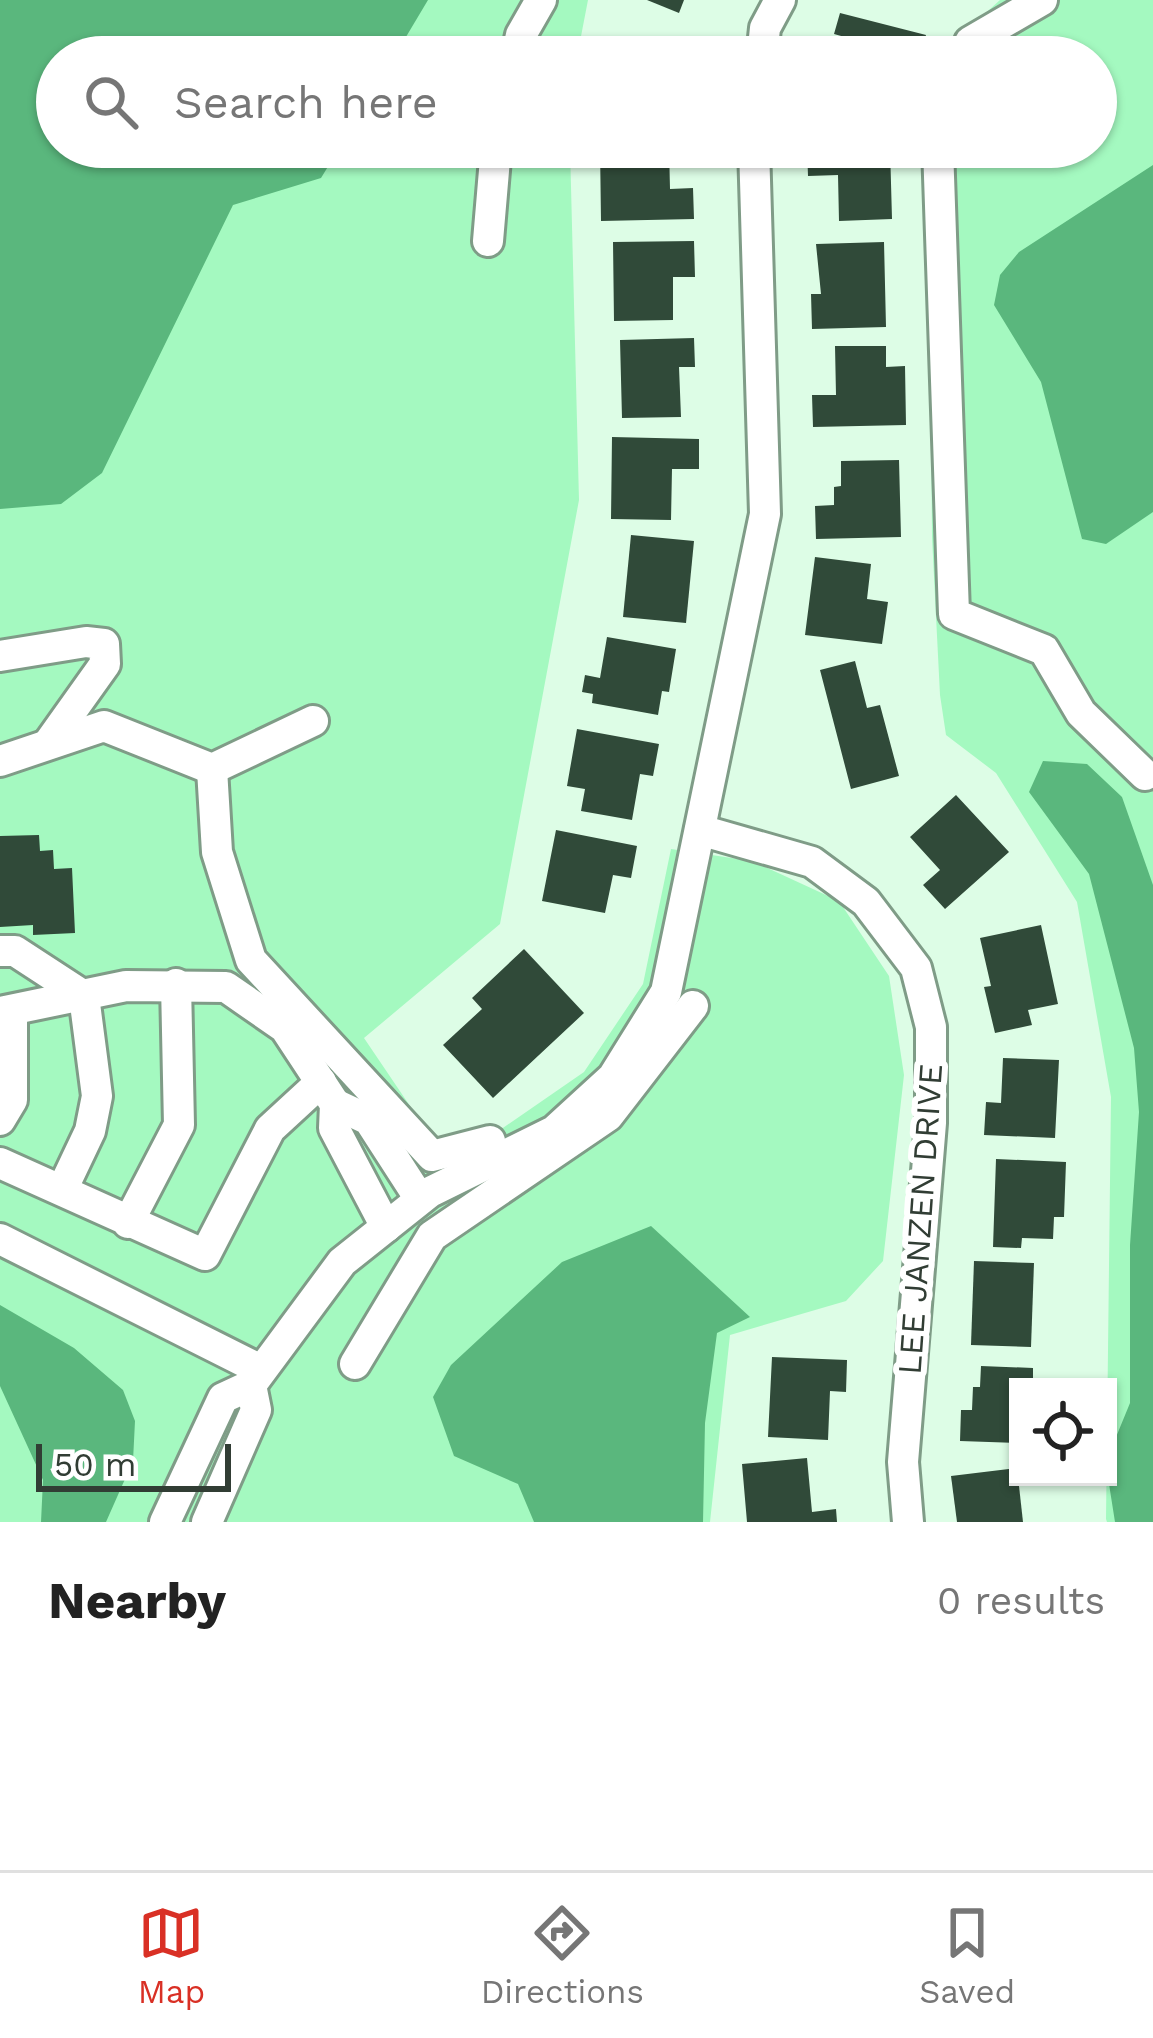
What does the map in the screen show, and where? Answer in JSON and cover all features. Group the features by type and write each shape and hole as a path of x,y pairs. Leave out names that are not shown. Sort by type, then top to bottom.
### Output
{"street":[{"path":"521,36 541,0"},
{"path":"764,36 780,0"},
{"path":"980,36 1042,0"},
{"path":"488,242 494,168"},
{"path":"164,1522 223,1398 255,1377 342,1262 420,1199 554,1132 614,1077 666,992 765,514 755,168"},
{"path":"939,168 954,614 1044,650 1081,713 1145,775"},
{"path":"0,656 86,642 104,644 105,664 49,744"},
{"path":"0,760 104,725 212,769 313,721"},
{"path":"212,769 217,852 251,961 432,1156 490,1142"},
{"name":"LEE JANZEN DRIVE","path":"700,830 812,862 866,902 916,968 931,1028 931,1123 903,1462 908,1522"},
{"path":"0,952 15,950 84,996 98,1096 90,1131 62,1190"},
{"path":"128,1222 179,1125 176,984"},
{"path":"0,1120 12,1100 6,1012 126,986 226,987 285,1028 328,1093 369,1120 420,1199"},
{"path":"356,1364 432,1236 608,1115 693,1006"},
{"path":"0,1163 205,1256 270,1129 328,1093"},
{"path":"328,1093 334,1129 386,1226"},
{"path":"0,1239 255,1377"},
{"path":"207,1522 256,1411 255,1377"}],"shaded area":[{"path":"0,0 588,0 581,36 36,36 36,168 571,168 579,500 500,924 364,1038 435,1143 497,1132 584,1072 643,984 671,849 752,861 839,901 889,976 904,1075 883,1261 846,1301 730,1335 710,1522 0,1522"},
{"path":"0,0 428,0 407,36 36,36 36,168 327,168 321,178 233,205 102,473 61,504 0,509"},
{"path":"1000,0 1153,0 1153,1522 1106,1519 1106,1486 1117,1486 1117,1378 1108,1378 1111,1097 1077,902 996,773 946,735 932,537 929,168 1117,168 1117,36 960,36"},
{"path":"1153,165 1153,512 1106,544 1082,539 1041,382 994,305 1000,275 1019,252"},
{"path":"1043,761 1087,764 1122,797 1153,885 1153,1522 1115,1522 1109,1486 1117,1486 1117,1435 1130,1403 1130,1245 1139,1112 1134,1048 1089,874 1029,792"},
{"path":"651,1226 750,1317 717,1333 705,1423 703,1522 534,1522 518,1484 454,1456 433,1397 451,1365 562,1262"},
{"path":"0,1305 74,1348 123,1390 135,1421 133,1461 106,1522 41,1522 43,1480 0,1386"}],"building":[{"path":"647,0 684,0 679,13"},
{"path":"840,13 926,35 841,36 834,34"},
{"path":"600,168 670,168 670,189 693,188 694,219 601,221"},
{"path":"808,168 891,168 892,219 839,221 838,175 808,176"},
{"path":"694,241 695,277 673,277 673,320 614,321 613,242"},
{"path":"884,242 886,327 812,329 811,294 821,294 816,244"},
{"path":"694,338 695,367 679,367 681,417 622,418 620,340"},
{"path":"835,346 886,346 886,367 905,366 906,425 813,427 812,395 836,395"},
{"path":"612,437 699,439 699,469 672,469 671,520 611,519"},
{"path":"899,460 901,537 816,539 815,506 834,505 834,487 841,486 841,461"},
{"path":"631,535 694,541 686,623 623,617"},
{"path":"815,557 871,564 867,599 888,602 882,644 805,635"},
{"path":"607,637 676,649 669,692 662,691 658,715 592,703 593,694 582,692 585,675 600,678"},
{"path":"855,661 867,708 880,705 899,776 851,789 820,670"},
{"path":"577,729 659,744 653,776 640,774 632,820 581,811 585,789 567,786"},
{"path":"956,795 1009,852 945,909 923,885 940,870 910,837"},
{"path":"556,830 637,846 631,878 613,875 605,913 542,901"},
{"path":"39,835 40,851 53,850 54,869 72,868 75,933 33,935 33,925 0,927 0,836"},
{"path":"1041,925 1058,1004 1028,1010 1032,1025 995,1033 984,987 991,986 980,938"},
{"path":"524,949 584,1013 493,1098 443,1045 482,1009 472,998"},
{"path":"1003,1058 1059,1060 1055,1138 984,1135 986,1102 1001,1103"},
{"path":"996,1159 1066,1162 1064,1217 1054,1217 1053,1239 1022,1238 1021,1248 993,1247"},
{"path":"974,1261 1034,1263 1031,1347 971,1345"},
{"path":"772,1357 847,1360 846,1392 830,1391 828,1440 768,1437"},
{"path":"981,1366 1033,1368 1033,1378 1009,1378 1009,1443 960,1441 961,1410 972,1410 973,1387 980,1387"},
{"path":"807,1458 812,1512 836,1509 837,1522 747,1522 742,1464"},
{"path":"1009,1469 1009,1486 1019,1486 1023,1522 957,1522 951,1476"}]}
